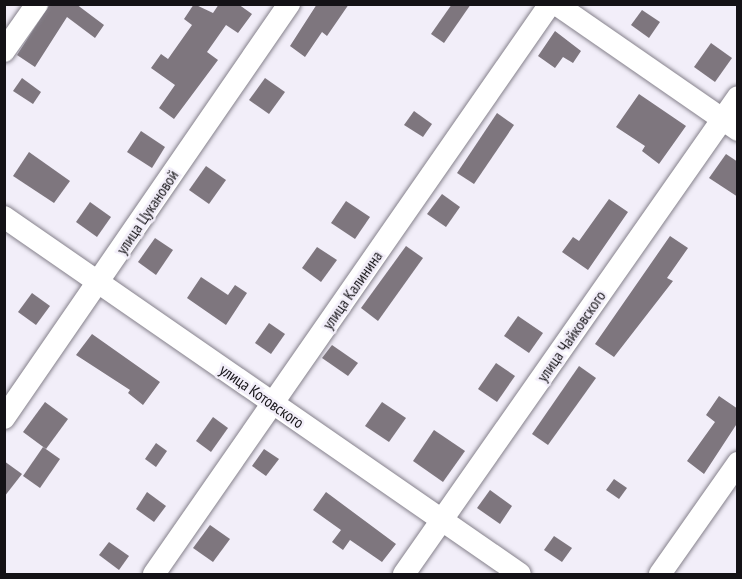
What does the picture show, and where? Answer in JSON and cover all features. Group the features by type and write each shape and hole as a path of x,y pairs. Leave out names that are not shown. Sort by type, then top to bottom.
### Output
{"street":[{"path":"4,51 37,4"},
{"name":"улица Цукановой","path":"4,418 289,4"},
{"name":"улица Калинина","path":"154,574 550,4"},
{"path":"556,4 730,124"},
{"name":"улица Чайковского","path":"404,574 730,124 738,97"},
{"name":"улица Котовского","path":"4,218 520,574"},
{"path":"660,574 738,463"}],"building":[{"path":"50,4 76,4 104,25 95,38 67,17 35,67 17,55"},
{"path":"194,4 213,13 219,4 238,4 252,14 238,33 226,25 207,52 218,60 174,119 159,108 175,85 151,68 161,54 168,59 192,25 184,19"},
{"path":"317,4 349,4 327,36 322,32 305,57 290,46"},
{"path":"452,4 471,4 444,43 431,34"},
{"path":"642,10 660,22 649,38 631,25"},
{"path":"555,31 581,51 573,63 563,57 555,68 538,56"},
{"path":"711,43 732,58 715,82 694,67"},
{"path":"22,78 41,92 33,104 13,91"},
{"path":"265,78 285,92 269,114 249,100"},
{"path":"639,94 686,126 659,164 642,151 645,146 616,127"},
{"path":"414,111 432,124 423,137 404,125"},
{"path":"497,113 514,125 474,184 457,173"},
{"path":"141,131 165,147 152,168 127,152"},
{"path":"29,152 70,181 54,203 13,176"},
{"path":"726,154 738,162 738,197 709,178"},
{"path":"206,166 226,180 209,204 189,190"},
{"path":"442,194 460,207 446,227 427,214"},
{"path":"609,199 628,212 588,270 562,252 573,237 579,241"},
{"path":"346,201 370,217 355,239 331,223"},
{"path":"90,202 111,217 97,237 76,222"},
{"path":"670,236 688,248 667,278 673,281 614,357 595,344"},
{"path":"155,238 173,250 156,275 138,262"},
{"path":"406,246 423,258 378,321 361,308"},
{"path":"317,247 337,260 321,282 302,268"},
{"path":"201,277 228,295 235,285 247,293 226,325 187,298"},
{"path":"32,293 50,306 36,325 18,312"},
{"path":"518,316 543,333 529,353 504,336"},
{"path":"269,323 285,334 271,354 255,343"},
{"path":"92,334 160,382 143,405 128,393 130,390 76,355"},
{"path":"332,345 358,363 348,376 322,358"},
{"path":"496,363 515,376 497,402 478,389"},
{"path":"579,366 596,378 548,445 532,434"},
{"path":"719,396 738,409 738,422 704,474 687,461 715,422 706,415"},
{"path":"45,402 68,419 46,449 23,432"},
{"path":"382,402 406,418 389,442 365,426"},
{"path":"213,417 228,428 211,452 196,441"},
{"path":"434,430 465,451 443,482 413,461"},
{"path":"156,443 167,451 156,467 145,459"},
{"path":"43,447 60,459 40,488 23,476"},
{"path":"264,449 279,459 266,476 252,466"},
{"path":"4,461 22,474 4,497"},
{"path":"614,479 627,488 619,499 606,490"},
{"path":"490,490 512,506 500,524 477,508"},
{"path":"147,492 166,506 154,522 136,509"},
{"path":"326,492 396,544 382,562 350,540 343,550 332,542 341,530 313,510"},
{"path":"210,525 230,539 213,562 193,548"},
{"path":"554,536 572,548 562,562 544,550"},
{"path":"109,542 129,556 119,570 99,555"}]}
